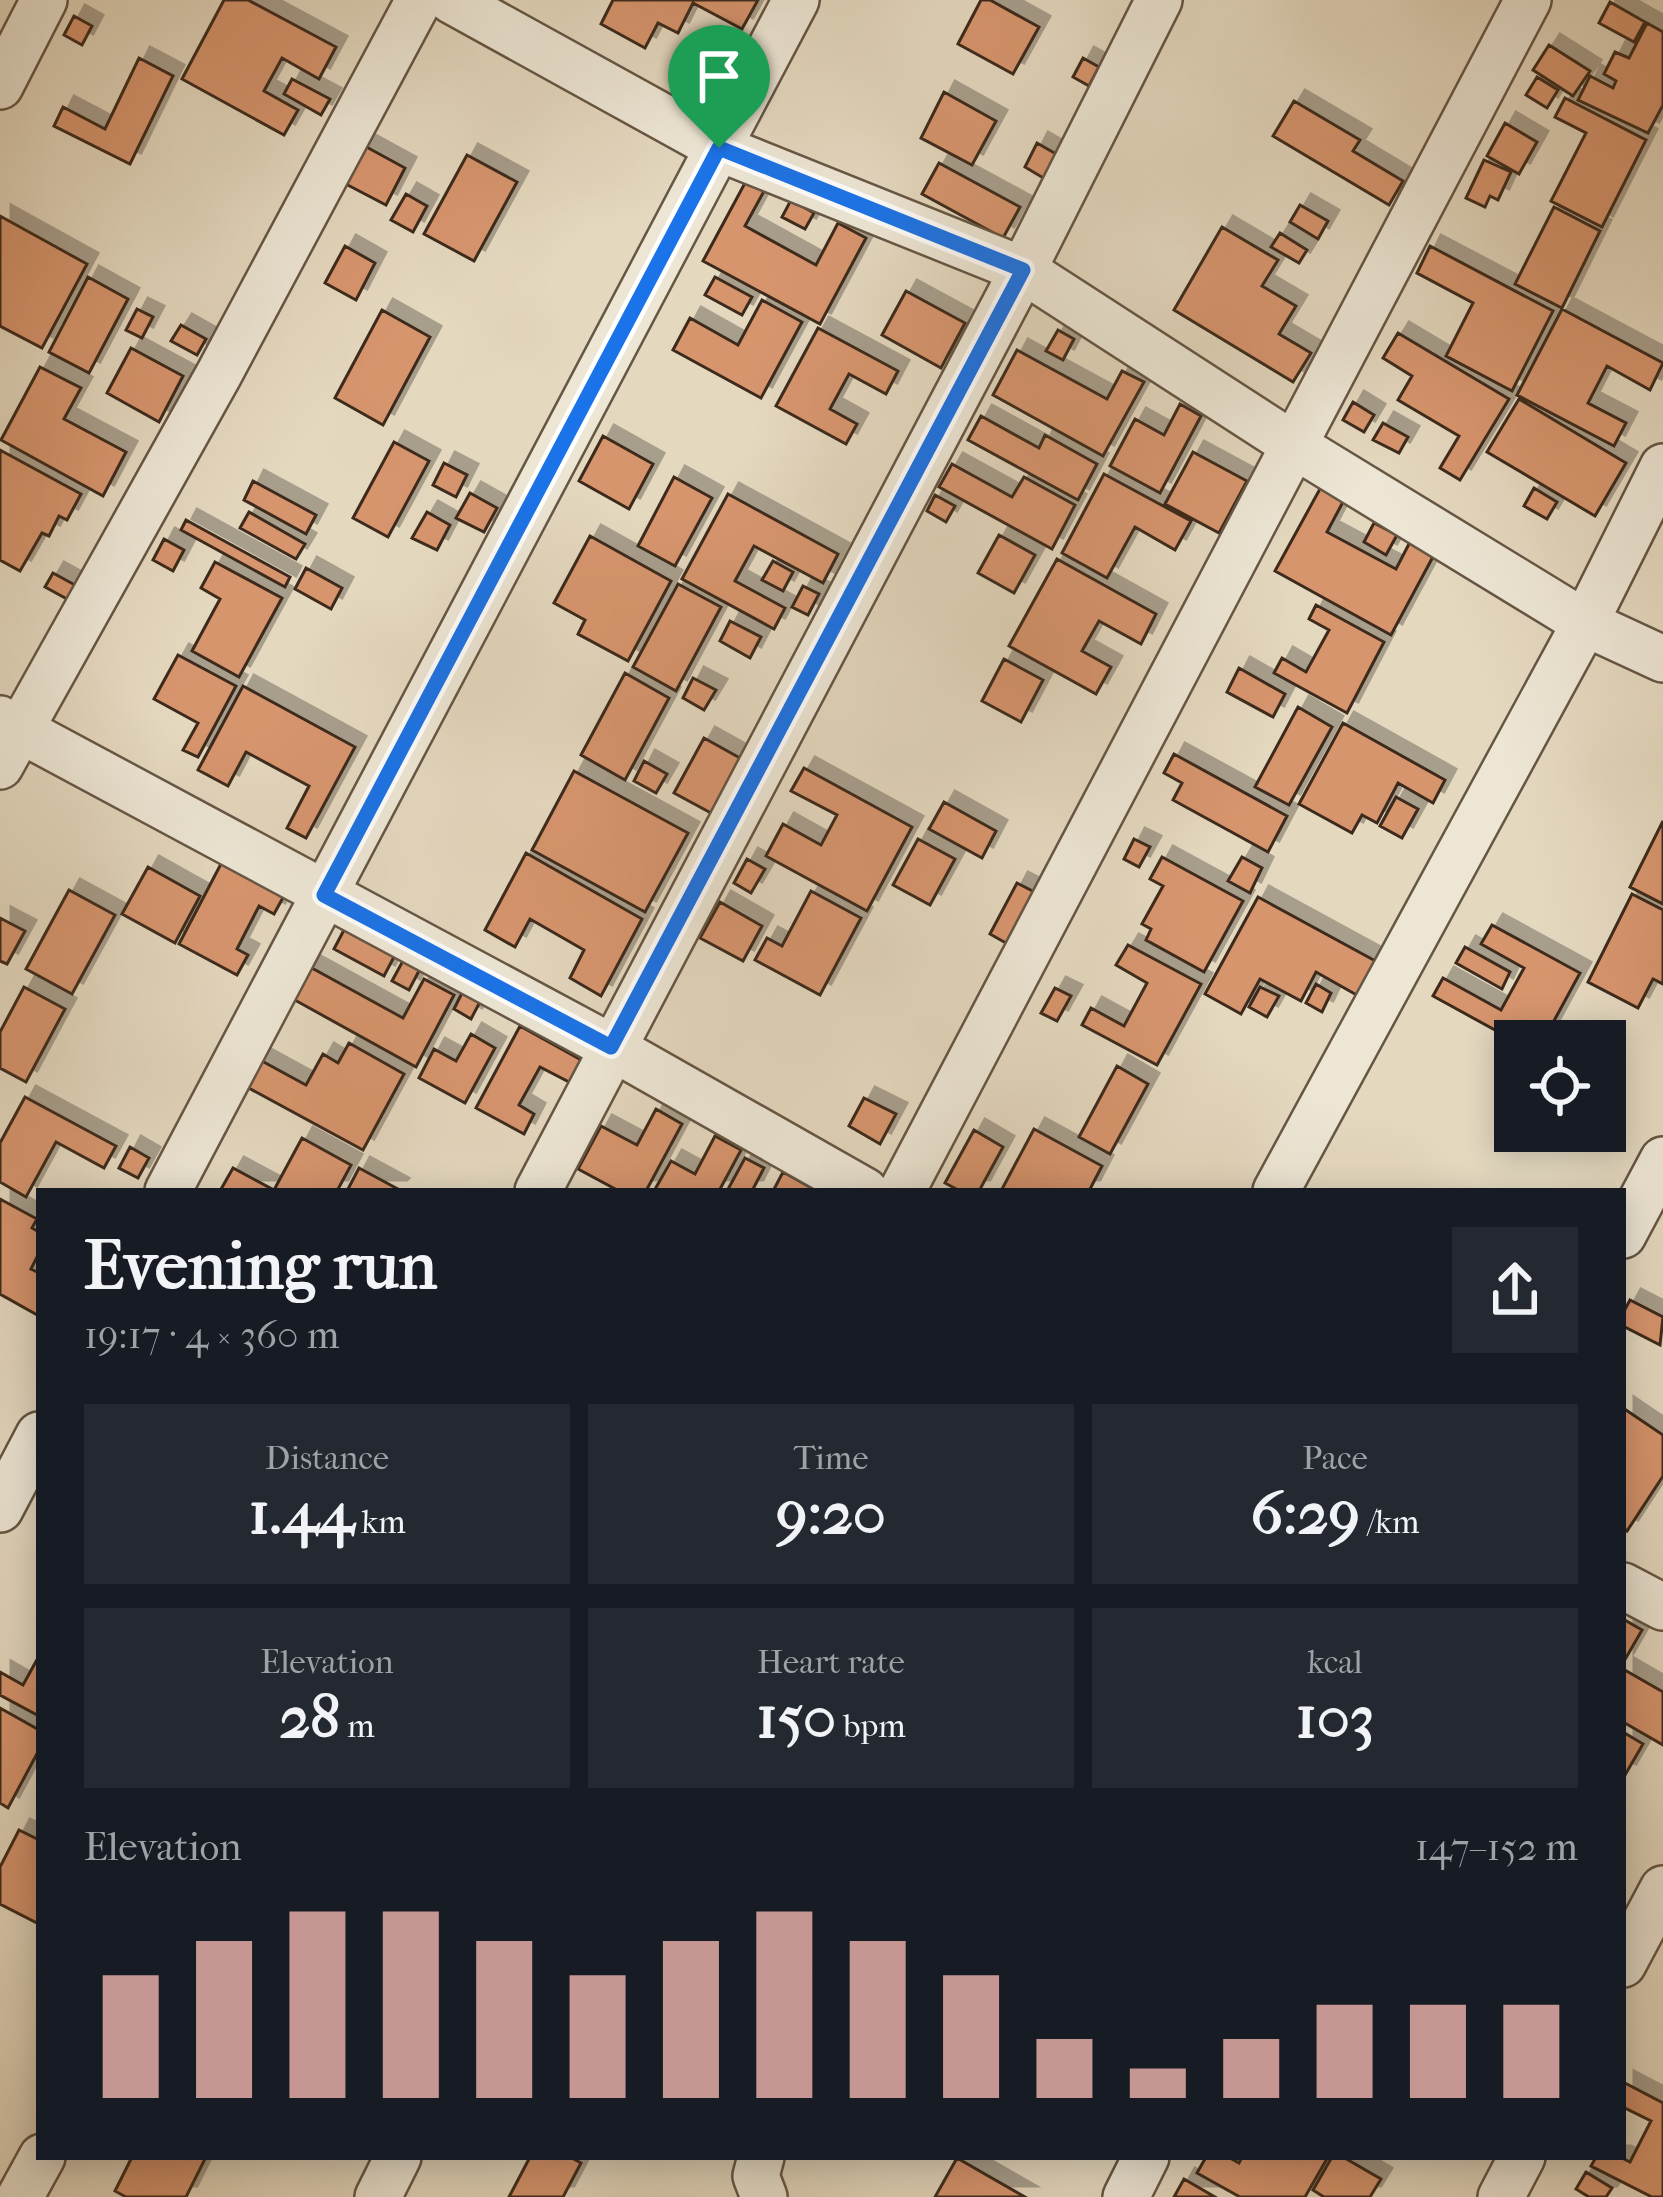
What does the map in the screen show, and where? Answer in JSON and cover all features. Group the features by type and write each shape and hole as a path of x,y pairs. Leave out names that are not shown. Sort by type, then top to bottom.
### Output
{"street":[{"path":"0,86 44,0"},
{"path":"419,0 219,374 6,738 324,895 611,1047 860,1188"},
{"path":"451,0 719,148 1023,270 1292,444 1585,623 1663,659"},
{"path":"170,1188 796,0"},
{"path":"540,1188 1023,270 1159,0"},
{"path":"904,1188 1528,0"},
{"path":"1278,1188 1585,623 1663,467"},
{"path":"1626,1228 1663,1160"},
{"path":"0,1509 36,1441"},
{"path":"1626,1588 1663,1607"},
{"path":"1626,1958 1663,1889"},
{"path":"20,2197 39,2160"},
{"path":"378,2197 396,2160"},
{"path":"1126,2197 1144,2160"},
{"path":"1501,2197 1520,2160"}],"building":[{"path":"224,0 248,0 336,47 319,79 282,58 264,91 298,110 284,135 182,79"},
{"path":"613,0 758,0 742,29 693,3 678,33 658,23 645,48 601,24"},
{"path":"981,0 990,0 1039,27 1013,74 958,44"},
{"path":"1610,2 1645,22 1634,42 1599,23"},
{"path":"74,16 92,26 82,45 64,35"},
{"path":"1647,23 1663,32 1663,105 1648,133 1578,100 1590,76 1613,88 1616,81 1604,74 1615,52 1629,58"},
{"path":"1549,45 1590,71 1573,96 1533,70"},
{"path":"139,58 173,76 130,164 54,126 63,107 105,129"},
{"path":"1083,58 1099,67 1089,86 1073,77"},
{"path":"1537,77 1558,90 1547,108 1526,95"},
{"path":"292,79 330,99 321,115 284,94"},
{"path":"944,92 996,121 972,165 921,138"},
{"path":"1565,98 1646,140 1602,227 1551,201 1586,133 1555,117"},
{"path":"1294,101 1360,140 1353,151 1403,181 1389,205 1273,136"},
{"path":"1505,123 1537,142 1519,174 1487,156"},
{"path":"1037,143 1058,155 1045,179 1025,167"},
{"path":"361,144 405,168 386,205 340,181"},
{"path":"467,155 517,182 474,261 424,234"},
{"path":"1484,160 1511,172 1498,200 1490,196 1485,207 1466,198"},
{"path":"939,163 1020,207 1003,238 922,194"},
{"path":"752,170 770,180 745,226 816,265 838,223 866,238 820,324 703,261"},
{"path":"406,194 427,206 413,232 391,220"},
{"path":"791,200 814,213 805,229 782,217"},
{"path":"1300,205 1328,221 1318,239 1290,222"},
{"path":"1554,207 1600,231 1562,308 1515,284"},
{"path":"0,216 87,264 42,348 0,326"},
{"path":"1222,227 1278,260 1262,286 1296,306 1279,334 1311,353 1293,382 1174,310"},
{"path":"1280,233 1307,250 1299,263 1271,247"},
{"path":"345,246 375,263 356,300 325,283"},
{"path":"1430,246 1553,311 1512,391 1446,356 1473,303 1417,273"},
{"path":"88,277 128,299 89,373 49,352"},
{"path":"715,277 752,297 742,315 705,295"},
{"path":"906,291 965,323 941,368 882,335"},
{"path":"762,300 802,322 761,398 673,350 690,318 738,345"},
{"path":"137,309 153,317 142,338 126,330"},
{"path":"1562,309 1663,363 1650,390 1607,366 1588,403 1626,423 1614,446 1517,395"},
{"path":"382,310 430,337 383,425 335,398"},
{"path":"181,325 206,339 197,355 171,341"},
{"path":"818,328 898,371 886,394 849,374 830,409 857,424 846,444 776,406"},
{"path":"1058,330 1074,339 1063,360 1046,351"},
{"path":"1398,333 1509,399 1460,480 1440,468 1459,436 1398,400 1412,376 1383,358"},
{"path":"131,348 183,376 159,422 107,393"},
{"path":"1017,350 1107,399 1122,371 1144,382 1103,456 993,395"},
{"path":"40,367 81,388 64,419 126,452 103,496 1,440"},
{"path":"1519,399 1626,463 1595,516 1487,452"},
{"path":"1353,402 1374,415 1364,432 1343,420"},
{"path":"1180,404 1201,416 1160,493 1110,466 1135,419 1164,435"},
{"path":"981,416 1039,448 1045,435 1097,464 1078,500 968,440"},
{"path":"1383,423 1408,437 1399,453 1373,440"},
{"path":"603,436 653,464 629,509 579,481"},
{"path":"394,442 429,461 388,537 353,518"},
{"path":"0,450 81,494 67,520 59,516 49,536 42,533 20,571 0,560"},
{"path":"1193,452 1247,481 1219,533 1165,504"},
{"path":"444,463 467,475 456,497 433,485"},
{"path":"952,464 1012,497 1024,477 1075,505 1052,549 939,487"},
{"path":"1104,474 1191,521 1175,550 1135,527 1107,578 1062,553"},
{"path":"674,477 712,498 675,566 638,546"},
{"path":"253,481 316,515 306,534 244,500"},
{"path":"1321,487 1344,500 1327,532 1396,569 1411,540 1435,553 1391,635 1275,571"},
{"path":"1534,488 1557,502 1547,519 1524,506"},
{"path":"470,493 497,508 484,532 456,518"},
{"path":"728,494 838,554 823,583 754,546 735,581 785,608 774,629 682,579"},
{"path":"935,495 955,506 946,522 927,511"},
{"path":"249,512 305,544 296,559 240,528"},
{"path":"427,512 450,525 437,550 412,538"},
{"path":"186,520 290,577 285,587 181,530"},
{"path":"1374,523 1397,535 1386,555 1364,542"},
{"path":"999,535 1035,555 1014,593 978,573"},
{"path":"590,536 671,581 628,661 578,634 585,620 554,603"},
{"path":"164,539 184,550 173,571 153,560"},
{"path":"1057,559 1156,614 1141,644 1099,621 1082,651 1111,667 1096,694 1009,646"},
{"path":"773,561 793,572 783,591 762,580"},
{"path":"215,562 282,598 239,677 192,651 220,599 201,588"},
{"path":"306,568 342,588 331,609 295,589"},
{"path":"53,573 75,585 67,599 45,587"},
{"path":"678,584 721,607 676,691 633,667"},
{"path":"803,586 819,594 808,615 792,607"},
{"path":"1316,605 1384,642 1347,713 1274,673 1282,658 1306,672 1329,630 1309,619"},
{"path":"730,621 761,637 750,658 720,641"},
{"path":"178,655 236,686 198,757 183,750 198,723 154,699"},
{"path":"1004,659 1043,680 1021,722 982,701"},
{"path":"1239,668 1285,694 1273,717 1227,692"},
{"path":"625,673 669,698 625,780 581,755"},
{"path":"693,678 716,690 704,710 683,698"},
{"path":"243,686 355,747 306,838 287,828 309,786 246,752 228,786 198,770"},
{"path":"1298,707 1332,727 1289,805 1255,787"},
{"path":"1343,723 1445,780 1433,803 1398,783 1377,823 1362,815 1352,833 1299,804"},
{"path":"704,738 740,758 711,813 674,793"},
{"path":"1174,754 1287,816 1268,852 1173,800 1182,783 1164,773"},
{"path":"644,761 667,774 656,793 634,781"},
{"path":"804,768 912,827 867,911 766,856 783,824 821,845 837,815 791,791"},
{"path":"574,771 688,833 645,912 532,850"},
{"path":"1396,797 1418,809 1402,838 1380,826"},
{"path":"944,802 996,831 982,858 929,829"},
{"path":"1663,821 1663,904 1630,887"},
{"path":"918,839 955,859 930,905 893,885"},
{"path":"1134,839 1150,847 1139,867 1124,859"},
{"path":"526,853 642,919 601,996 570,978 584,950 530,919 515,947 485,930"},
{"path":"1162,857 1243,901 1204,972 1146,940 1151,929 1142,924 1163,886 1150,879"},
{"path":"1242,857 1262,868 1250,893 1228,881"},
{"path":"747,859 765,869 751,893 734,883"},
{"path":"223,860 285,894 274,914 259,906 237,949 248,955 237,975 179,944"},
{"path":"148,867 200,896 175,943 122,914"},
{"path":"1017,883 1048,899 1020,951 990,934"},
{"path":"69,890 115,915 72,994 26,969"},
{"path":"811,891 861,918 820,995 755,960 767,938 782,946"},
{"path":"1632,894 1663,910 1663,984 1653,979 1638,1008 1588,982"},
{"path":"1258,897 1381,964 1362,998 1316,972 1301,1001 1260,979 1241,1014 1205,994"},
{"path":"720,902 762,926 743,961 700,938"},
{"path":"0,918 25,931 7,964 0,961"},
{"path":"1492,925 1580,973 1554,1020 1494,1020 1494,1029 1433,996 1443,978 1501,1010 1524,968 1481,944"},
{"path":"345,928 395,955 384,976 334,949"},
{"path":"1128,945 1201,984 1157,1065 1082,1025 1091,1008 1124,1026 1147,983 1116,965"},
{"path":"1465,947 1510,972 1502,989 1456,963"},
{"path":"405,957 421,967 409,990 392,981"},
{"path":"310,967 403,1018 424,979 454,995 416,1067 293,999"},
{"path":"1316,984 1331,993 1322,1012 1306,1003"},
{"path":"24,987 65,1009 26,1082 0,1068 0,1032"},
{"path":"1260,987 1279,996 1267,1017 1249,1007"},
{"path":"1055,988 1071,996 1057,1021 1041,1013"},
{"path":"463,991 481,1000 471,1019 454,1009"},
{"path":"520,1026 583,1061 571,1083 540,1067 519,1105 534,1114 524,1134 476,1108"},
{"path":"471,1034 495,1048 465,1103 419,1078 434,1049 456,1061"},
{"path":"349,1043 404,1074 363,1150 245,1086 260,1060 306,1085 323,1054 338,1063"},
{"path":"1117,1066 1148,1084 1110,1154 1079,1137"},
{"path":"25,1097 116,1146 104,1168 56,1142 26,1197 0,1182 0,1143"},
{"path":"864,1098 896,1114 880,1144 849,1126"},
{"path":"656,1109 682,1124 648,1188 613,1188 578,1169 601,1126 637,1145"},
{"path":"1034,1129 1102,1166 1091,1188 1003,1188"},
{"path":"974,1130 1003,1147 981,1188 954,1188 945,1183"},
{"path":"715,1136 741,1150 721,1188 656,1188 671,1161 695,1174"},
{"path":"302,1138 351,1165 339,1188 275,1188"},
{"path":"130,1147 149,1158 138,1178 119,1168"},
{"path":"745,1158 764,1168 754,1188 729,1188"},
{"path":"233,1168 270,1188 222,1188"},
{"path":"359,1168 396,1188 349,1188"},
{"path":"783,1172 812,1188 775,1188"},
{"path":"0,1199 36,1218 32,1228 36,1230 36,1259 31,1269 36,1272 36,1314 0,1294"},
{"path":"1630,1300 1663,1317 1660,1345 1626,1328"},
{"path":"1626,1410 1663,1435 1663,1476 1627,1531"},
{"path":"1626,1621 1642,1630 1626,1658"},
{"path":"36,1661 36,1714 0,1695 0,1672 23,1685"},
{"path":"1626,1671 1663,1692 1663,1745 1626,1724"},
{"path":"0,1708 36,1728 36,1756 8,1808 0,1803"},
{"path":"1626,1734 1643,1744 1626,1773"},
{"path":"19,1830 36,1838 36,1922 0,1904 0,1867"},
{"path":"1626,2084 1663,2103 1663,2197 1652,2197 1591,2166 1594,2160 1630,2162 1651,2121 1626,2108"},
{"path":"130,2160 204,2160 186,2197 126,2197 115,2191"},
{"path":"528,2160 581,2163 563,2197 509,2197"},
{"path":"956,2160 960,2160 1025,2197 935,2197"},
{"path":"1204,2160 1326,2160 1305,2197 1240,2197 1197,2173"},
{"path":"1330,2160 1348,2160 1381,2179 1370,2197 1324,2197 1313,2190"},
{"path":"1586,2172 1612,2188 1606,2197 1589,2197 1576,2189"},
{"path":"1184,2179 1215,2197 1174,2197"}],"route":[{"path":"719,148 1023,270 611,1047 324,895 719,148"}]}
